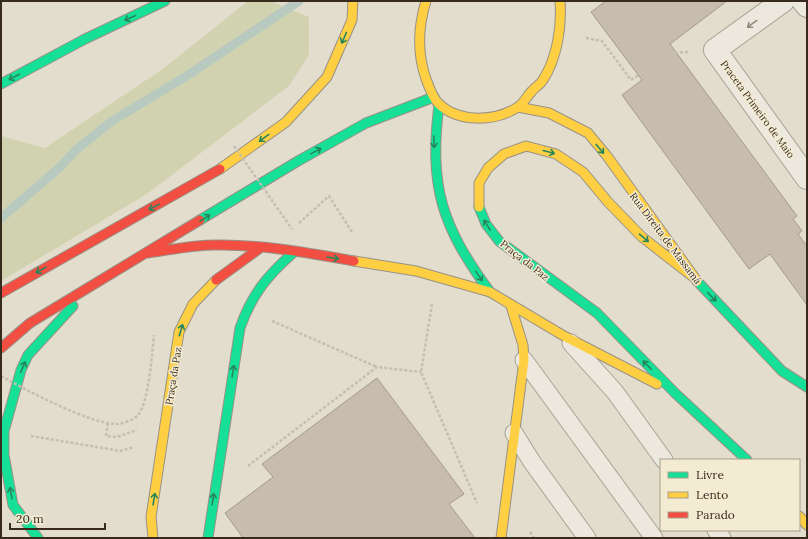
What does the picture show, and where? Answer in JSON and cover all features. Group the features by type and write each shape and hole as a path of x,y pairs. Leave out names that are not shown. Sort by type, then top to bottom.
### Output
{"street":[{"path":"1,84 85,39 165,1"},
{"path":"1,293 218,171 286,122 327,77 352,20 352,1"},
{"path":"426,1 420,20 419,50 422,69 436,100 434,136 436,177 441,205 446,223 458,246 490,292"},
{"path":"436,100 459,116 481,118 500,115 518,107 544,79 554,55 558,33 560,1"},
{"name":"Praceta Primeiro de Maio","path":"783,1 715,50 807,178"},
{"path":"803,1 807,6"},
{"path":"1,348 30,323 298,161 366,123 436,100"},
{"name":"Rua Direita de Massamá","path":"518,107 549,113 588,134 607,156 692,276 782,371 807,387"},
{"name":"Praça da Paz","path":"674,392 597,313 499,241 486,224 478,204 478,183 488,168 504,154 526,146 556,154 583,172 608,202 642,237 692,276"},
{"path":"148,253 222,245 260,248 294,252 436,276 490,292 511,306 564,336 674,392 746,459"},
{"name":"Praça da Paz","path":"153,538 151,530 151,517 179,332 188,311 204,290 260,248"},
{"path":"208,538 215,480 240,328 246,309 256,289 294,252"},
{"path":"38,538 13,505 4,455 4,431 21,370 28,355 56,323 96,283"},
{"path":"501,538 524,360 524,345 511,306"},
{"path":"800,517 807,525"}],"lane":[{"path":"564,336 615,392 663,459"},
{"path":"524,360 654,538"},
{"path":"514,433 532,462 587,538"}],"path":[{"path":"558,33 602,41 631,80 645,71"},
{"path":"234,146 292,229 329,196"},
{"path":"436,276 421,372 483,516 503,519"},
{"path":"1,376 25,389 74,411 108,423 117,424 138,416 145,400 154,335"},
{"path":"215,480 227,482 377,367 421,372"},
{"path":"108,423 106,436 117,437 142,428"},
{"path":"4,431 121,451 147,442 162,444"}],"green space":[{"path":"248,1 271,1 309,17 309,55 289,86 147,194 1,281 1,136 45,148 164,68"}],"building":[{"path":"606,1 727,1 670,44 797,216 793,219 802,231 798,234 807,246 807,305 770,254 749,269 622,95 642,80 591,12"},
{"path":"377,378 464,494 449,504 475,538 243,538 225,513 273,477 262,464"}],"waterway":[{"path":"1,218 59,168 76,150 112,121 185,77 299,1"}],"traffic: fast":[{"path":"1,84 85,39 165,1"},
{"path":"200,220 298,161 366,123 434,97"},
{"path":"439,104 436,133 436,159 442,204 460,246 490,292"},
{"path":"479,207 486,224 499,241 597,313 675,393 746,459"},
{"path":"208,538 240,328 250,305 261,286 294,252"},
{"path":"697,281 782,371 807,387"},
{"path":"38,538 13,505 4,455 4,431 21,370 28,355 73,306"}],"traffic: slow":[{"path":"220,169 286,122 327,77 352,20 353,1"},
{"path":"426,1 421,20 420,50 423,69 431,91 436,101 446,110 466,117 477,118 499,116 509,112 522,104 533,90 542,82 552,62 558,42 560,1"},
{"path":"518,107 549,113 588,133 607,156 697,281"},
{"path":"479,207 479,183 488,168 504,154 526,146 556,154 583,172 608,202 642,237 692,276"},
{"path":"354,261 416,271 490,292 564,336 657,384"},
{"path":"153,538 151,517 179,332 193,304 216,280"},
{"path":"501,538 524,360 523,345 511,306"},
{"path":"800,517 807,525"}],"traffic: jam":[{"path":"1,293 220,169"},
{"path":"1,348 30,323 200,220"},
{"path":"148,253 198,246 232,245 285,250 354,261"},
{"path":"216,280 260,248"}]}
